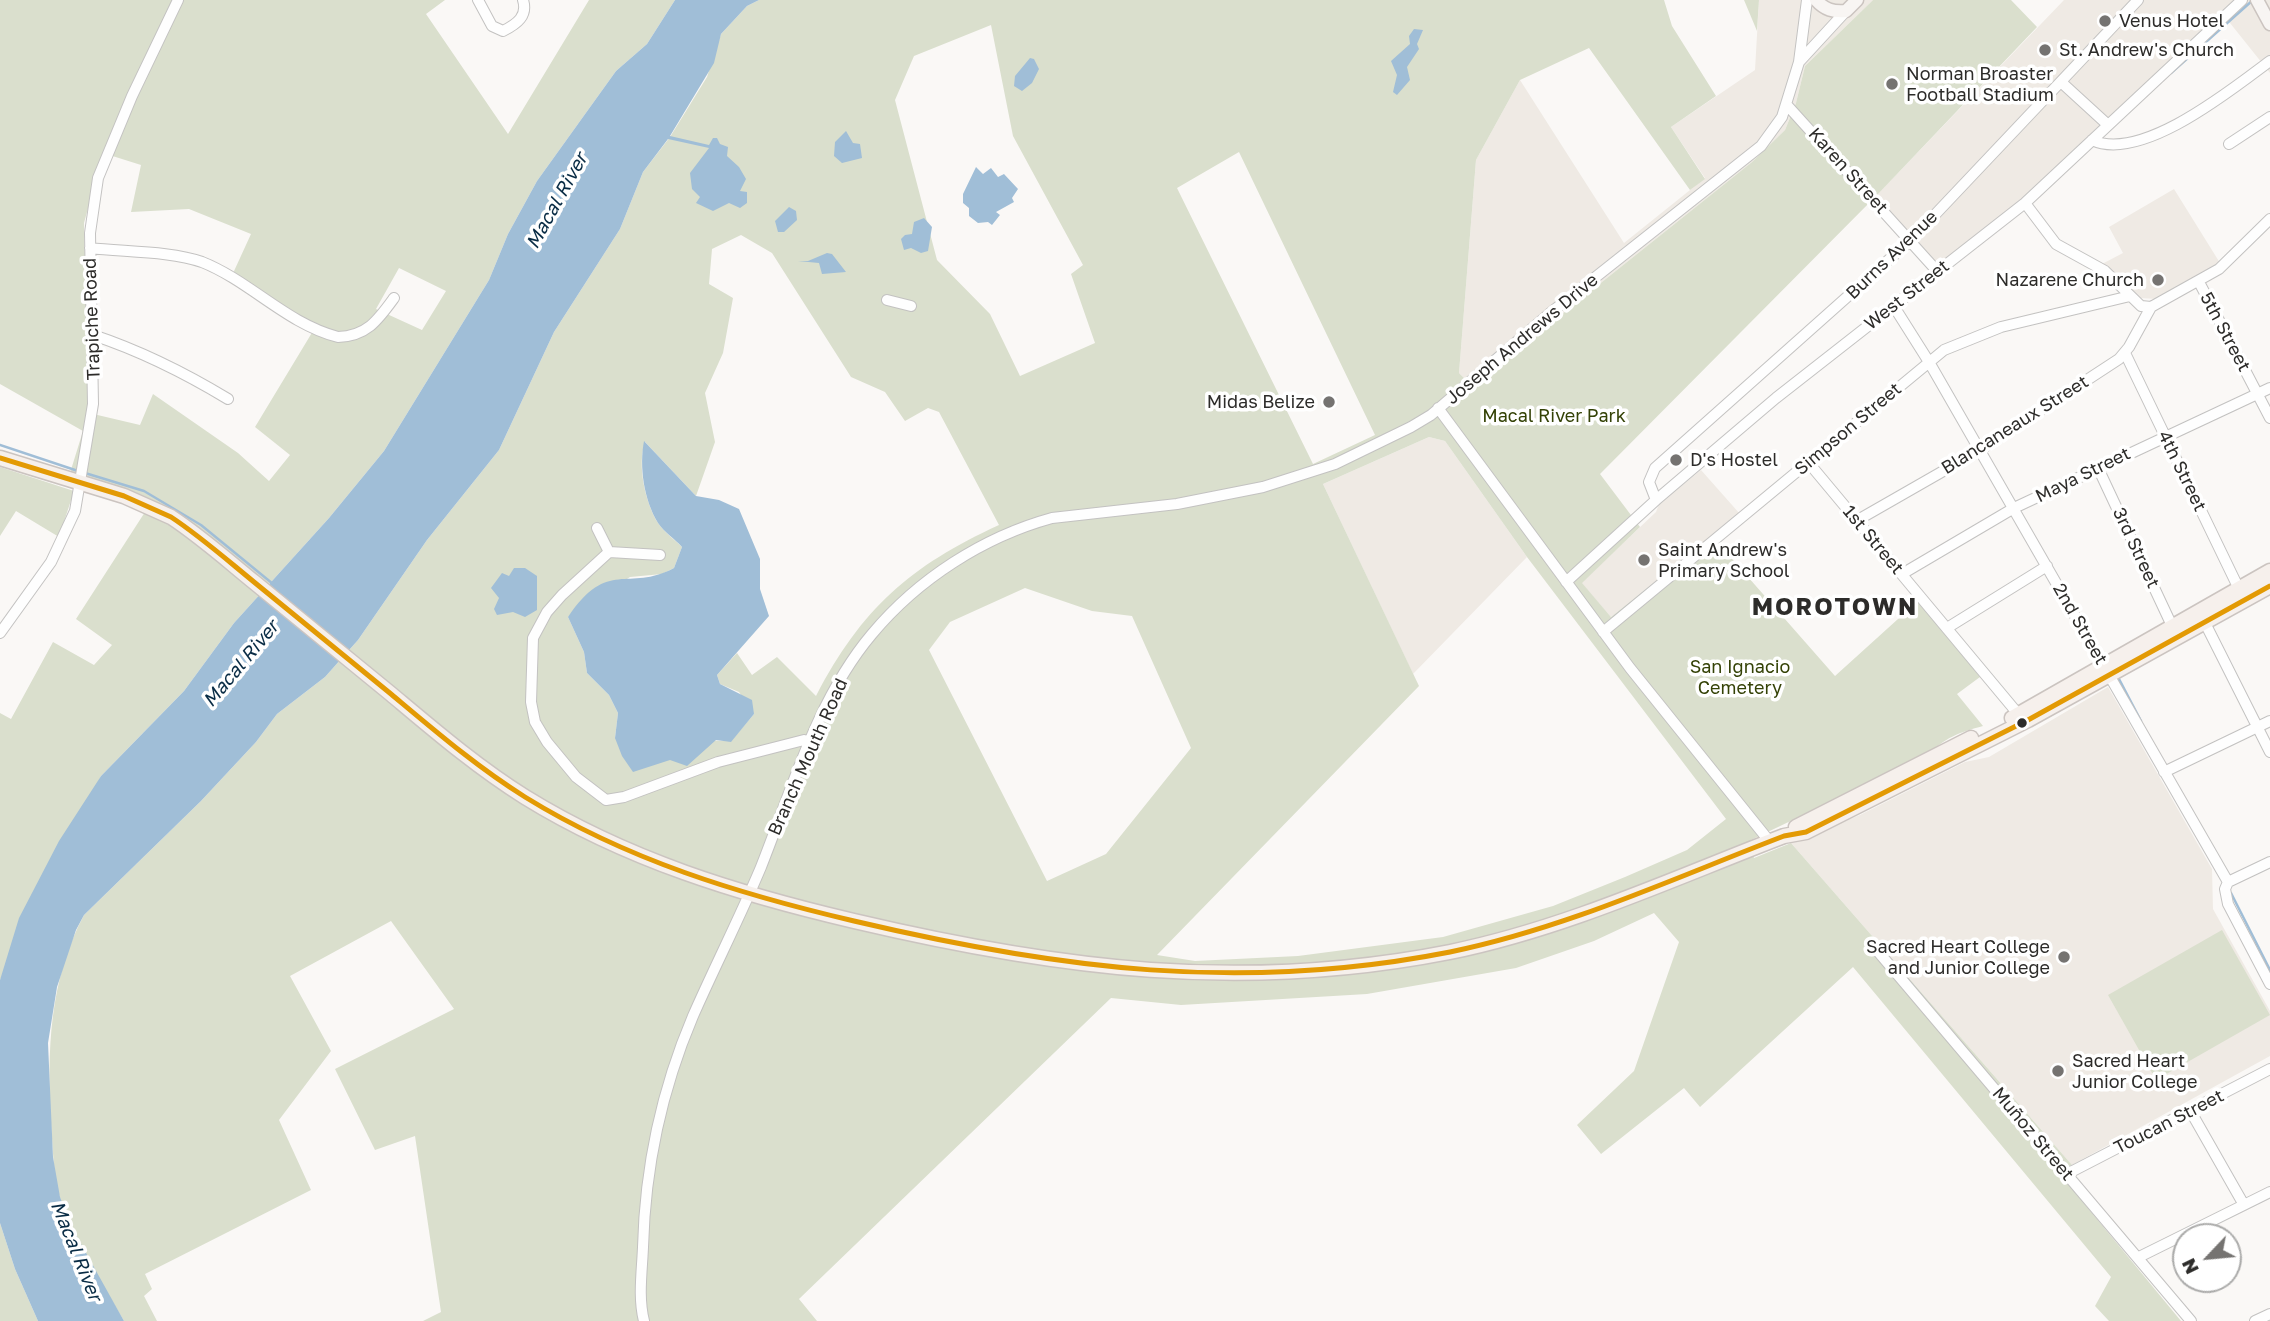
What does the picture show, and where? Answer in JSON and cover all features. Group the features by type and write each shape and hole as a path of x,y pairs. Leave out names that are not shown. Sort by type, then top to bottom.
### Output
{"highway":[{"path":"0,458 156,508 218,552 477,764 556,816 622,848 748,896 946,943 1069,964 1187,974 1302,972 1379,964 1451,951 1546,927 1787,835 1805,832 2107,671 2173,628 2270,571"},
{"path":"1787,835 1802,823 2269,589"}],"main road":[{"path":"1816,0 1829,10 1846,11"},
{"name":"Joseph Andrews Drive","path":"1846,11 1857,0"},
{"path":"2257,0 2270,24"}],"street":[{"name":"Trapiche Road","path":"0,633 51,562 75,511 93,404 91,219 102,164 178,0"},
{"path":"478,0 495,29 503,31 521,19 525,9 523,0"},
{"path":"1799,62 1807,0"},
{"name":"Burns Avenue","path":"1656,500 1649,482 1655,468 1911,240 2138,0"},
{"name":"West Street","path":"1566,582 1656,500 1776,398 2025,202 2242,0"},
{"name":"Joseph Andrews Drive","path":"1770,842 1603,632 1438,408 1549,314 1761,146 1778,126 1799,62 1846,11"},
{"path":"2092,140 2104,146 2122,145 2164,128 2198,112 2270,61"},
{"path":"2061,82 2108,125"},
{"name":"Karen Street","path":"1786,104 1937,271"},
{"path":"2229,144 2270,117"},
{"path":"2025,202 2056,244 2105,271 2141,306 2151,307 2199,282 2227,263 2270,219"},
{"path":"90,248 164,254 202,262 271,305 338,337 349,337 369,329 394,298"},
{"name":"5th Street","path":"2199,282 2270,418"},
{"name":"Simpson Street","path":"1603,632 1929,362 1958,342 1991,330 2130,296"},
{"path":"887,300 911,306"},
{"name":"2nd Street","path":"1893,305 2014,508 2228,882 2225,889 2228,904 2270,984"},
{"name":"Blancaneaux Street","path":"1856,521 1980,450 2125,353 2151,307"},
{"path":"93,335 146,355 196,379 228,399"},
{"name":"4th Street","path":"2125,353 2239,589"},
{"name":"Maya Street","path":"1902,574 2014,508 2270,388"},
{"name":"Branch Mouth Road","path":"644,1321 641,1307 643,1232 655,1130 692,1018 748,896 839,681 872,634 927,582 978,548 1030,524 1177,504 1296,478 1357,454 1411,427 1438,408"},
{"name":"1st Street","path":"1808,462 2019,715"},
{"name":"3rd Street","path":"2098,468 2173,628"},
{"path":"597,528 609,552"},
{"path":"660,555 609,552 562,595 547,612 533,638 531,702 535,722 576,777 606,800 624,797 718,762 804,740 811,742"},
{"path":"1947,628 2047,566"},
{"path":"2205,623 2270,751"},
{"path":"2164,772 2270,721"},
{"path":"2228,882 2270,862"},
{"name":"Muñoz Street","path":"1875,948 2191,1321"},
{"name":"Toucan Street","path":"2067,1174 2270,1069"},
{"path":"2190,1112 2244,1205"},
{"path":"2139,1257 2244,1205 2269,1196"},
{"path":"2255,1321 2270,1314"}],"shaded area":[{"path":"1759,0 1873,0 1805,66 1796,103 1785,130 1752,162 1472,386 1459,373 1476,160 1520,80 1624,243 1705,178 1671,127 1755,70"},
{"path":"2064,0 2270,0 2270,73 2226,18 2003,220 1935,272 1874,198"},
{"path":"2174,189 2220,263 2156,299 2141,298 2102,264 2123,253 2109,227"},
{"path":"1429,437 1445,441 1527,557 1413,674 1323,484"},
{"name":"Saint Andrew's Primary School","path":"1701,470 1740,514 1611,617 1581,583 1656,512 1659,504"},
{"name":"Sacred Heart College and Junior College","path":"2108,687 2212,869 2213,909 2270,1011 2270,1056 2072,1165 1791,843 1860,815 1965,762 1989,757"}],"green space":[{"path":"0,0 445,0 426,14 508,134 589,0 675,0 647,44 616,71 537,181 508,234 489,280 384,451 329,518 234,623 184,691 101,776 0,980 0,713 11,719 53,642 94,665 112,645 76,619 145,512 180,531 212,556 221,546 185,520 150,500 70,473 83,431 0,384","holes":["103,153 141,165 131,212 189,209 251,234 229,282 313,331 255,427 290,455 269,481 238,453 153,394 140,425 89,413 84,223","399,268 446,291 422,330 376,309"]},
{"path":"759,0 1664,0 1672,26 1716,96 1671,127 1705,179 1690,190 1589,48 1520,80 1476,160 1459,373 1472,386 1752,162 1785,130 1796,103 1805,66 1873,0 2011,0 2037,27 1879,193 1600,474 1640,527 1582,583 1611,617 1712,536 1835,676 1919,600 1980,677 1957,694 1983,726 1953,736 1928,755 1751,840 1754,858 1791,843 2072,1165 2059,1173 2181,1321 2109,1321 2095,1306 2111,1277 1853,967 1700,1107 1684,1088 1601,1154 1577,1125 1634,1071 1679,942 1654,913 1594,941 1516,968 1367,994 1181,1005 1111,998 799,1299 817,1321 423,1321 441,1312 415,1136 375,1150 335,1069 454,1009 391,921 290,976 331,1051 279,1120 311,1190 145,1274 152,1289 144,1296 157,1321 124,1321 72,1230 56,1180 51,1124 50,1043 57,991 72,940 84,915 201,801 256,742 277,714 325,677 358,640 427,540 499,450 554,332 620,229 643,172 670,137 707,77 721,34 747,6","holes":["991,25 1013,136 1083,265 1071,274 1095,343 1020,376 990,314 937,260 895,100 914,56","1239,152 1375,435 1313,464 1177,188","741,235 772,253 851,377 885,392 905,421 928,408 939,412 999,525 939,557 891,593 851,638 816,696 777,657 752,675 737,653 717,675 720,684 739,692 754,714 731,741 615,738 618,713 609,695 587,673 584,652 568,617 630,577 662,574 674,568 682,547 660,526 649,505 642,472 643,451 645,442 696,496 715,442 705,393 723,353 733,298 709,284 712,249","1429,437 1445,441 1527,557 1726,819 1687,850 1625,877 1553,906 1443,937 1298,956 1195,961 1157,955 1419,686 1323,484","1025,588 1092,611 1132,616 1191,748 1106,854 1047,881 929,650 950,622"]},
{"path":"1744,0 1759,0 1757,31"},
{"path":"0,467 74,491 59,537 16,511 0,536"},
{"path":"2222,930 2270,1015 2156,1080 2108,995"},
{"path":"0,1223 15,1269 38,1321 0,1321"}],"water":[{"name":"Macal River","path":"675,0 759,0 747,6 721,34 714,63 670,136 709,145 713,138 717,138 720,144 728,147 727,156 739,167 746,179 740,191 747,192 747,203 740,208 729,203 713,211 696,203 700,197 692,189 690,173 709,148 668,139 643,172 620,229 554,332 499,450 427,540 358,640 325,677 277,714 256,742 201,801 84,915 76,930 57,987 48,1043 53,1157 60,1197 71,1226 124,1321 38,1321 15,1269 0,1223 0,980 19,918 59,841 101,776 184,691 234,623 329,518 384,451 489,280 508,234 537,181 616,71 647,44"},
{"path":"1414,29 1423,30 1417,44 1419,49 1407,67 1410,80 1397,95 1393,92 1397,75 1391,61 1410,44 1409,36"},
{"path":"1030,58 1034,59 1039,69 1032,83 1022,91 1014,86 1015,76"},
{"path":"846,131 853,143 860,144 862,158 842,163 834,156 835,142"},
{"path":"976,167 983,174 991,168 998,177 1004,174 1018,189 1012,198 1014,202 996,212 1000,215 992,225 988,222 978,223 969,216 969,208 963,203 963,194"},
{"path":"789,207 796,211 797,220 784,232 778,232 775,221"},
{"path":"924,218 932,227 928,251 921,253 911,248 904,250 901,239 912,234 914,222"},
{"path":"827,253 832,254 846,272 822,274 819,263 798,261 808,261"},
{"path":"644,441 696,496 719,500 739,509 760,559 760,589 769,616 717,675 720,684 752,700 754,714 731,742 716,740 687,766 670,760 633,772 622,756 615,738 618,713 609,695 587,673 584,652 568,617 582,599 607,582 658,575 674,568 682,547 660,526 649,504 643,472"},
{"path":"514,568 525,568 537,576 537,610 525,617 513,612 497,615 494,609 499,598 491,588 502,573 509,576"}],"waterway":[{"path":"2171,73 2253,0"},
{"path":"0,445 78,471"},
{"path":"85,473 144,491 201,525 273,584"},
{"path":"2118,677 2141,721"},
{"path":"2231,893 2270,970"}],"transit line":[{"path":"0,458 124,496 171,517 213,548 473,761 525,797 603,839 726,887 854,921 1004,952 1150,970 1224,973 1298,971 1373,964 1493,942 1578,916 1784,836 1806,832 2028,720 2270,586"}],"place":[{"name":"Venus Hotel","path":"2105,21"},
{"name":"St. Andrew's Church","path":"2045,50"},
{"name":"Norman Broaster Football Stadium","path":"1892,84"},
{"name":"Nazarene Church","path":"2158,280"},
{"name":"Midas Belize","path":"1329,402"},
{"name":"D's Hostel","path":"1676,460"},
{"name":"Saint Andrew's Primary School","path":"1644,560"},
{"name":"Sacred Heart College and Junior College","path":"2064,957"},
{"name":"Sacred Heart Junior College","path":"2058,1071"}],"district":[{"name":"MOROTOWN","path":"1835,607"}],"park label":[{"name":"Macal River Park","path":"1554,416"},
{"name":"San Ignacio Cemetery","path":"1740,677"}]}
